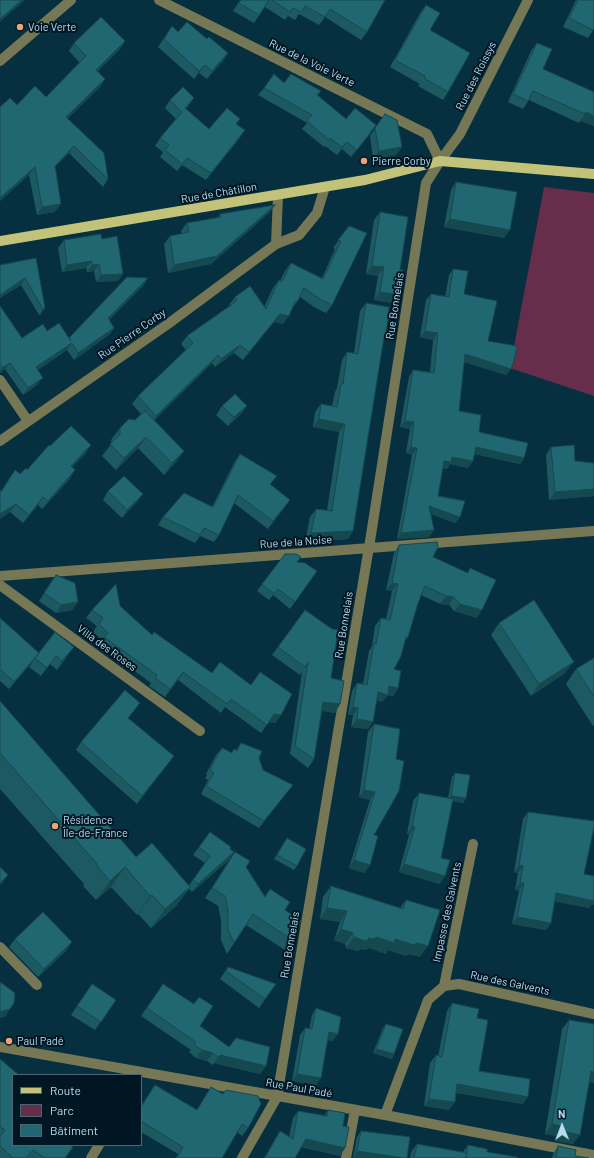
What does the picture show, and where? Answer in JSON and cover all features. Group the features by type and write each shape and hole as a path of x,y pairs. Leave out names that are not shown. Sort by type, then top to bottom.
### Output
{"main road":[{"name":"Rue de Châtillon","path":"0,241 278,196 365,180 440,161 594,174"}],"street":[{"path":"0,61 70,0"},
{"name":"Rue de la Voie Verte","path":"159,0 427,134 440,161"},
{"name":"Rue des Roissys","path":"440,161 460,134 528,0"},
{"name":"Rue Bonnelais","path":"277,1097 369,549 426,183 440,161"},
{"name":"Rue Pierre Corby","path":"0,440 168,324 276,244 299,235 317,213 325,187"},
{"path":"276,244 278,196"},
{"path":"0,380 28,421"},
{"name":"Rue de la Noise","path":"0,576 594,532"},
{"name":"Villa des Roses","path":"0,584 200,731"},
{"name":"Impasse des Galvents","path":"444,986 473,844"},
{"path":"0,947 37,985"},
{"name":"Rue des Galvents","path":"444,986 459,984 594,1014"},
{"path":"385,1115 428,1000 444,986"},
{"name":"Rue Paul Padé","path":"0,1047 142,1074 385,1115 594,1155"},
{"path":"242,1158 277,1097"},
{"path":"346,1158 355,1110"},
{"path":"91,1158 98,1146"}],"green space":[{"path":"544,187 594,193 594,396 510,368"}],"building":[{"path":"0,0 22,0 0,19"},
{"path":"241,0 269,0 259,15 239,3"},
{"path":"272,0 385,0 367,32 330,9 325,17 305,6 301,12 293,8 290,12"},
{"path":"578,0 594,0 593,30 569,18"},
{"path":"426,5 440,13 430,30 470,53 448,92 424,78 425,76 395,60"},
{"path":"101,17 125,41 96,70 105,79 66,117 104,153 108,179 74,146 55,166 61,204 42,207 35,167 0,198 0,107 10,98 17,105 35,86 46,97 86,56 74,43"},
{"path":"187,22 207,39 209,37 228,53 212,71 205,65 199,71 164,39 172,26 178,32"},
{"path":"537,43 552,49 543,69 594,92 594,116 586,112 585,114 533,91 528,101 513,94"},
{"path":"274,74 284,83 291,74 321,91 317,95 346,119 355,108 376,125 357,150 347,142 342,147 330,138 329,140 307,121 312,115 264,88"},
{"path":"183,87 194,98 185,108 209,129 227,108 240,119 236,124 245,130 211,173 187,158 182,164 165,150 169,145 160,138 182,112 170,100"},
{"path":"385,114 397,120 402,147 379,151 375,128"},
{"path":"456,182 517,192 510,230 450,219"},
{"path":"275,205 217,256 174,265 170,236 189,232 187,223 221,217 220,214"},
{"path":"380,212 408,217 400,270 403,270 399,295 380,292 384,267 372,266"},
{"path":"349,226 367,233 332,305 304,288 297,302 295,301 289,316 280,314 249,352 240,345 221,359 218,355 156,416 138,396 193,343 187,336 234,303 237,300 235,297 250,286 266,309 279,280 282,282 291,263 323,279 341,241 338,240"},
{"path":"101,234 102,239 117,236 123,274 101,275 99,264 92,265 92,261 67,265 64,240"},
{"path":"36,258 45,308 43,309 25,278 0,295 0,265"},
{"path":"453,269 468,271 464,294 497,301 488,341 517,346 511,369 465,354 459,411 481,415 479,432 528,443 524,458 476,447 473,461 452,457 451,462 444,461 438,496 465,501 460,517 429,506 434,530 401,533 417,448 411,447 414,422 405,421 413,370 434,373 438,333 425,331 431,294 449,297"},
{"path":"127,277 148,278 108,318 114,328 78,353 72,343 36,367 43,378 28,388 10,363 2,368 0,364 0,306 22,338 43,324 47,331 59,323 69,338"},
{"path":"366,303 389,307 353,531 311,533 316,509 332,511 345,424 319,419 321,404 337,407 341,384 343,384 347,352 358,354"},
{"path":"235,394 247,406 234,417 222,406"},
{"path":"145,411 184,451 172,463 146,437 124,458 110,444 120,435 120,428 129,419 135,420"},
{"path":"71,426 91,445 71,466 75,470 48,501 43,497 29,515 16,504 0,514 0,490 1,492 15,470 20,474 26,468 27,470 49,445 50,446"},
{"path":"574,445 575,461 594,463 594,489 555,492 551,447"},
{"path":"240,454 277,476 270,484 290,500 273,521 238,495 219,535 204,528 200,535 163,517 184,493 213,507"},
{"path":"124,476 143,494 127,510 108,491"},
{"path":"437,542 438,547 433,557 468,573 470,568 496,580 482,610 460,604 454,597 446,596 425,586 418,603 408,637 406,637 401,656 394,669 401,671 398,688 389,686 388,695 378,692 373,722 357,719 358,708 353,707 357,683 367,685 374,643 376,644 381,618 390,620 398,584 392,583 399,545"},
{"path":"285,554 296,554 301,557 297,562 305,563 317,571 295,602 278,589 274,594 262,584"},
{"path":"56,575 75,583 78,602 61,605 44,593"},
{"path":"116,584 120,606 152,635 154,632 212,673 220,662 251,685 260,672 292,694 281,715 274,714 267,725 231,699 227,704 183,672 170,689 155,678 157,675 104,637 108,633 99,624 103,618 92,610"},
{"path":"534,600 574,662 539,684 499,623"},
{"path":"305,610 332,629 338,630 331,678 344,681 340,704 323,702 314,759 295,746 308,662 305,667 278,647"},
{"path":"0,618 39,653 14,682 0,669"},
{"path":"55,632 74,647 62,661 56,656 47,668 35,658"},
{"path":"594,658 594,696 576,669"},
{"path":"125,690 140,703 128,718 174,756 142,796 81,742"},
{"path":"0,701 136,857 152,843 190,887 165,909 152,895 150,896 125,867 110,881 97,866 98,865 0,753"},
{"path":"374,724 400,729 396,759 404,761 399,791 374,835 378,836 370,865 354,860 375,792 364,790"},
{"path":"241,743 262,751 259,758 263,770 293,785 264,821 206,786 214,773 210,770 212,768 211,767 222,748 232,753 234,749 237,751"},
{"path":"455,773 470,775 466,798 451,796"},
{"path":"419,793 453,799 441,858 450,860 445,876 404,864 415,827 412,827"},
{"path":"528,812 594,821 584,874 594,876 594,901 556,893 551,923 517,917 524,883 520,883 523,866 519,865"},
{"path":"210,832 231,847 230,849 234,852 198,884 193,880 210,856 199,847"},
{"path":"287,838 306,849 297,866 277,855"},
{"path":"235,852 250,861 246,867 265,897 270,889 290,902 285,910 301,921 292,940 253,914 234,943 228,930 228,910 225,896 212,888"},
{"path":"0,867 8,875 0,883"},
{"path":"331,886 403,909 406,900 440,910 428,946 417,943 414,945 395,939 394,943 377,937 373,939 369,938 366,941 354,937 353,933 341,929 347,911 327,908"},
{"path":"43,912 72,942 44,969 15,939"},
{"path":"228,967 276,984 265,999 226,971"},
{"path":"0,982 15,993 14,1003 10,1009 0,1012"},
{"path":"92,984 116,1000 101,1022 77,1006"},
{"path":"163,984 194,1004 199,997 213,1006 200,1026 229,1047 236,1038 270,1047 266,1066 220,1055 218,1057 213,1053 202,1050 194,1045 196,1042 147,1008"},
{"path":"452,1003 479,1009 477,1018 488,1020 479,1071 530,1079 528,1097 457,1084 455,1102 429,1099 436,1055 442,1057"},
{"path":"316,1008 341,1017 338,1034 329,1032 321,1078 297,1074 305,1028 312,1029"},
{"path":"569,1020 594,1024 594,1072 591,1071 580,1135 562,1131 563,1126 552,1124"},
{"path":"386,1024 403,1029 394,1054 376,1049"},
{"path":"0,1059 18,1074 12,1074 12,1146 73,1147 65,1158 45,1158 33,1150 26,1158 13,1158 0,1146 0,1136 5,1130 0,1127"},
{"path":"155,1085 197,1110 211,1087 223,1094 226,1090 258,1096 261,1104 248,1128 242,1124 222,1158 177,1158 183,1147 142,1122 142,1105"},
{"path":"328,1110 345,1113 343,1126 349,1127 345,1148 306,1139 295,1158 265,1158 280,1131 293,1139 298,1111 327,1116"},
{"path":"361,1131 410,1137 407,1158 357,1151"},
{"path":"417,1144 467,1153 466,1158 414,1158"},
{"path":"468,1145 487,1149 487,1152 517,1158 466,1158"},
{"path":"558,1146 576,1150 575,1156 589,1158 556,1158"}],"place":[{"name":"Voie Verte","path":"20,27"},
{"name":"Pierre Corby","path":"364,161"},
{"name":"Résidence Île-de-France","path":"55,826"},
{"name":"Paul Padé","path":"9,1041"}]}
